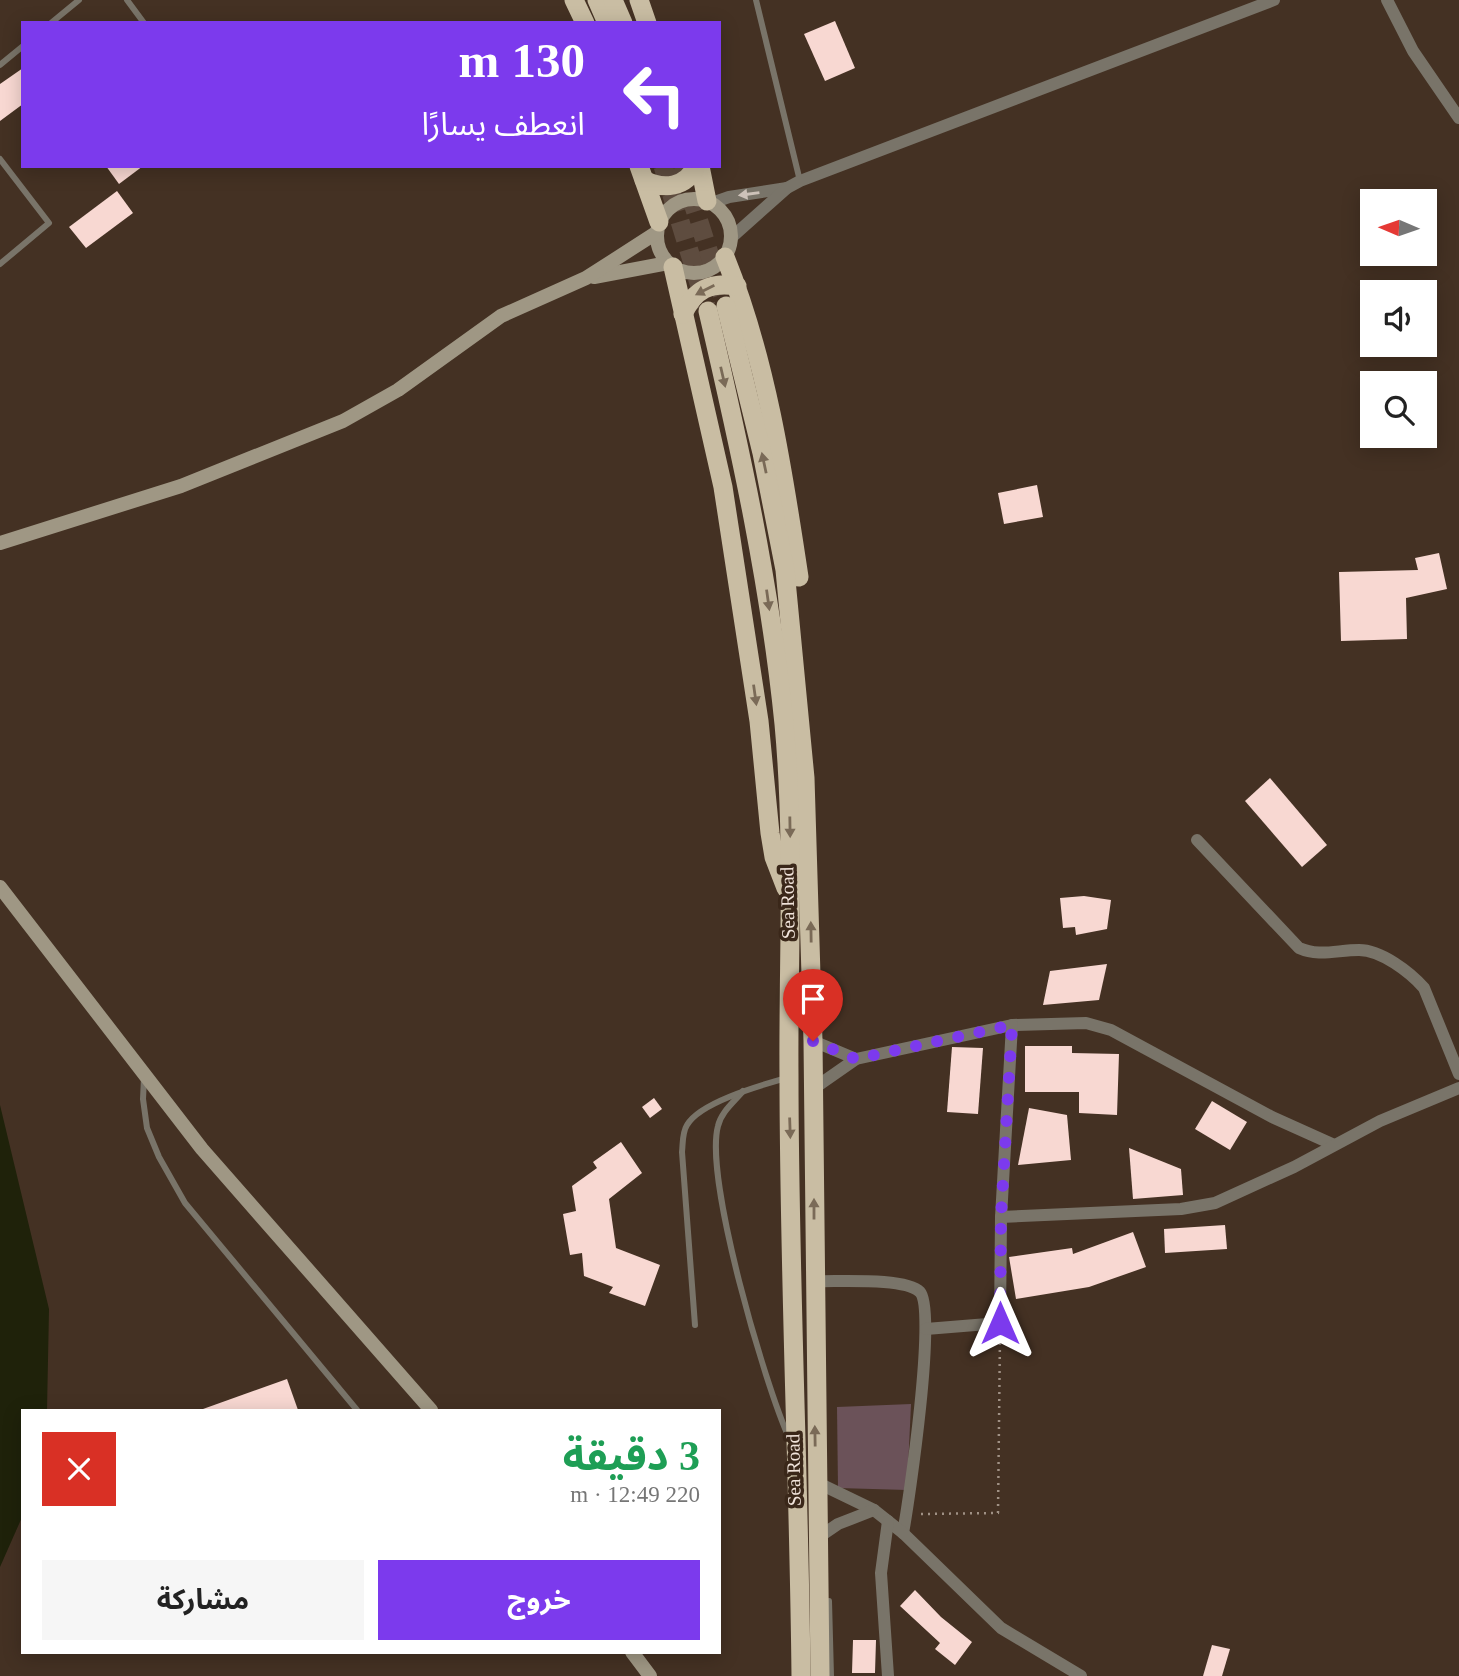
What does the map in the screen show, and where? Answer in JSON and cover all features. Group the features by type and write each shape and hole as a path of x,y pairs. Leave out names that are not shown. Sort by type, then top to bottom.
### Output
{"highway":[{"path":"574,0 584,21"},
{"path":"597,0 606,21"},
{"path":"613,0 622,21"},
{"path":"639,0 646,21"},
{"path":"642,173 666,187 686,179 696,168"},
{"path":"699,168 709,202"},
{"path":"642,173 658,227"},
{"path":"725,257 737,286 777,449 804,614 812,711 808,839"},
{"path":"670,265 712,436 735,557 774,857 792,903"},
{"path":"684,314 690,300 705,287 737,286"},
{"name":"Sea Road","path":"801,1676 799,1459 789,1077 792,903 784,726 767,592 717,308 762,453 785,570 799,691 808,839 813,1041 816,1482 821,1535 820,1676"}],"main road":[{"path":"684,200 709,202 730,224 732,237 725,257 707,272 683,273 670,265 657,244 658,227 665,212 684,200"},
{"path":"0,543 169,490 342,421 398,390 501,316 586,278 658,227"},
{"path":"586,278 670,265"},
{"path":"0,887 202,1149 430,1409"},
{"path":"634,1654 650,1676"}],"street":[{"path":"732,237 787,188 800,181 1274,0"},
{"path":"1387,0 1413,51 1459,118"},
{"path":"709,202 787,188"},
{"path":"1198,840 1299,948 1319,954 1362,950 1415,978 1424,988 1459,1074"},
{"path":"813,1089 856,1059 1012,1025 1070,1022 1099,1025 1272,1117 1332,1144"},
{"path":"926,1329 1000,1323 1001,1217 1012,1025"},
{"path":"813,1041 856,1059"},
{"path":"1001,1217 1199,1207 1250,1188 1423,1100 1459,1088"},
{"path":"814,1281 903,1284 924,1299 926,1329 903,1533"},
{"path":"816,1482 874,1510 903,1533 1001,1628 1081,1676"},
{"path":"821,1535 874,1510"},
{"path":"888,1521 881,1573 888,1676"}],"lane":[{"path":"53,21 79,0"},
{"path":"127,0 143,21"},
{"path":"756,0 800,181"},
{"path":"0,65 21,48"},
{"path":"0,159 49,223 0,264"},
{"path":"144,1076 143,1100 147,1128 159,1157 186,1203 356,1409"},
{"path":"695,1325 683,1136 694,1116 743,1091 789,1077"},
{"path":"743,1091 722,1115 717,1127 720,1198 765,1373 799,1459"},
{"path":"821,1535 828,1583"},
{"path":"828,1597 831,1676"}],"path":[{"path":"907,1514 998,1513 1000,1323"}],"shaded area":[{"path":"0,1105 49,1309 47,1409 21,1409 21,1520 0,1567"},
{"path":"911,1404 907,1490 838,1488 837,1407"}],"building":[{"path":"835,21 855,68 825,81 804,34"},
{"path":"21,69 21,105 0,121 0,84"},
{"path":"107,168 140,168 119,184"},
{"path":"117,191 133,213 86,248 69,227"},
{"path":"1037,485 1043,517 1004,524 998,493"},
{"path":"1439,553 1447,589 1406,598 1407,639 1341,641 1339,572 1418,570 1415,558"},
{"path":"1270,778 1327,845 1302,867 1245,801"},
{"path":"1084,896 1111,900 1107,929 1076,935 1075,927 1063,928 1060,898"},
{"path":"1107,964 1099,1000 1043,1005 1050,971"},
{"path":"1025,1046 1072,1046 1072,1053 1119,1054 1117,1115 1079,1113 1079,1092 1025,1092"},
{"path":"952,1047 983,1048 978,1114 947,1112"},
{"path":"654,1098 662,1109 650,1118 642,1107"},
{"path":"1212,1101 1247,1122 1230,1150 1195,1129"},
{"path":"1029,1108 1067,1115 1071,1160 1018,1165"},
{"path":"621,1142 642,1173 609,1199 616,1248 660,1265 645,1306 609,1293 613,1287 584,1276 582,1253 570,1255 563,1214 576,1211 572,1186 597,1168 593,1162"},
{"path":"1129,1148 1181,1169 1183,1195 1133,1199"},
{"path":"1225,1225 1227,1249 1165,1253 1164,1229"},
{"path":"1133,1232 1146,1267 1089,1287 1016,1299 1009,1257 1072,1248 1073,1254"},
{"path":"287,1379 298,1409 203,1409"},
{"path":"915,1590 941,1617 972,1642 955,1665 935,1649 940,1643 900,1606"},
{"path":"853,1640 876,1640 875,1673 852,1673"},
{"path":"1212,1645 1230,1649 1222,1676 1203,1676"}],"tunnel":[{"path":"664,168 706,306"},
{"path":"682,168 726,306"}],"route":[{"path":"813,1041 856,1059 1012,1025 1001,1217 1000,1323"}]}
